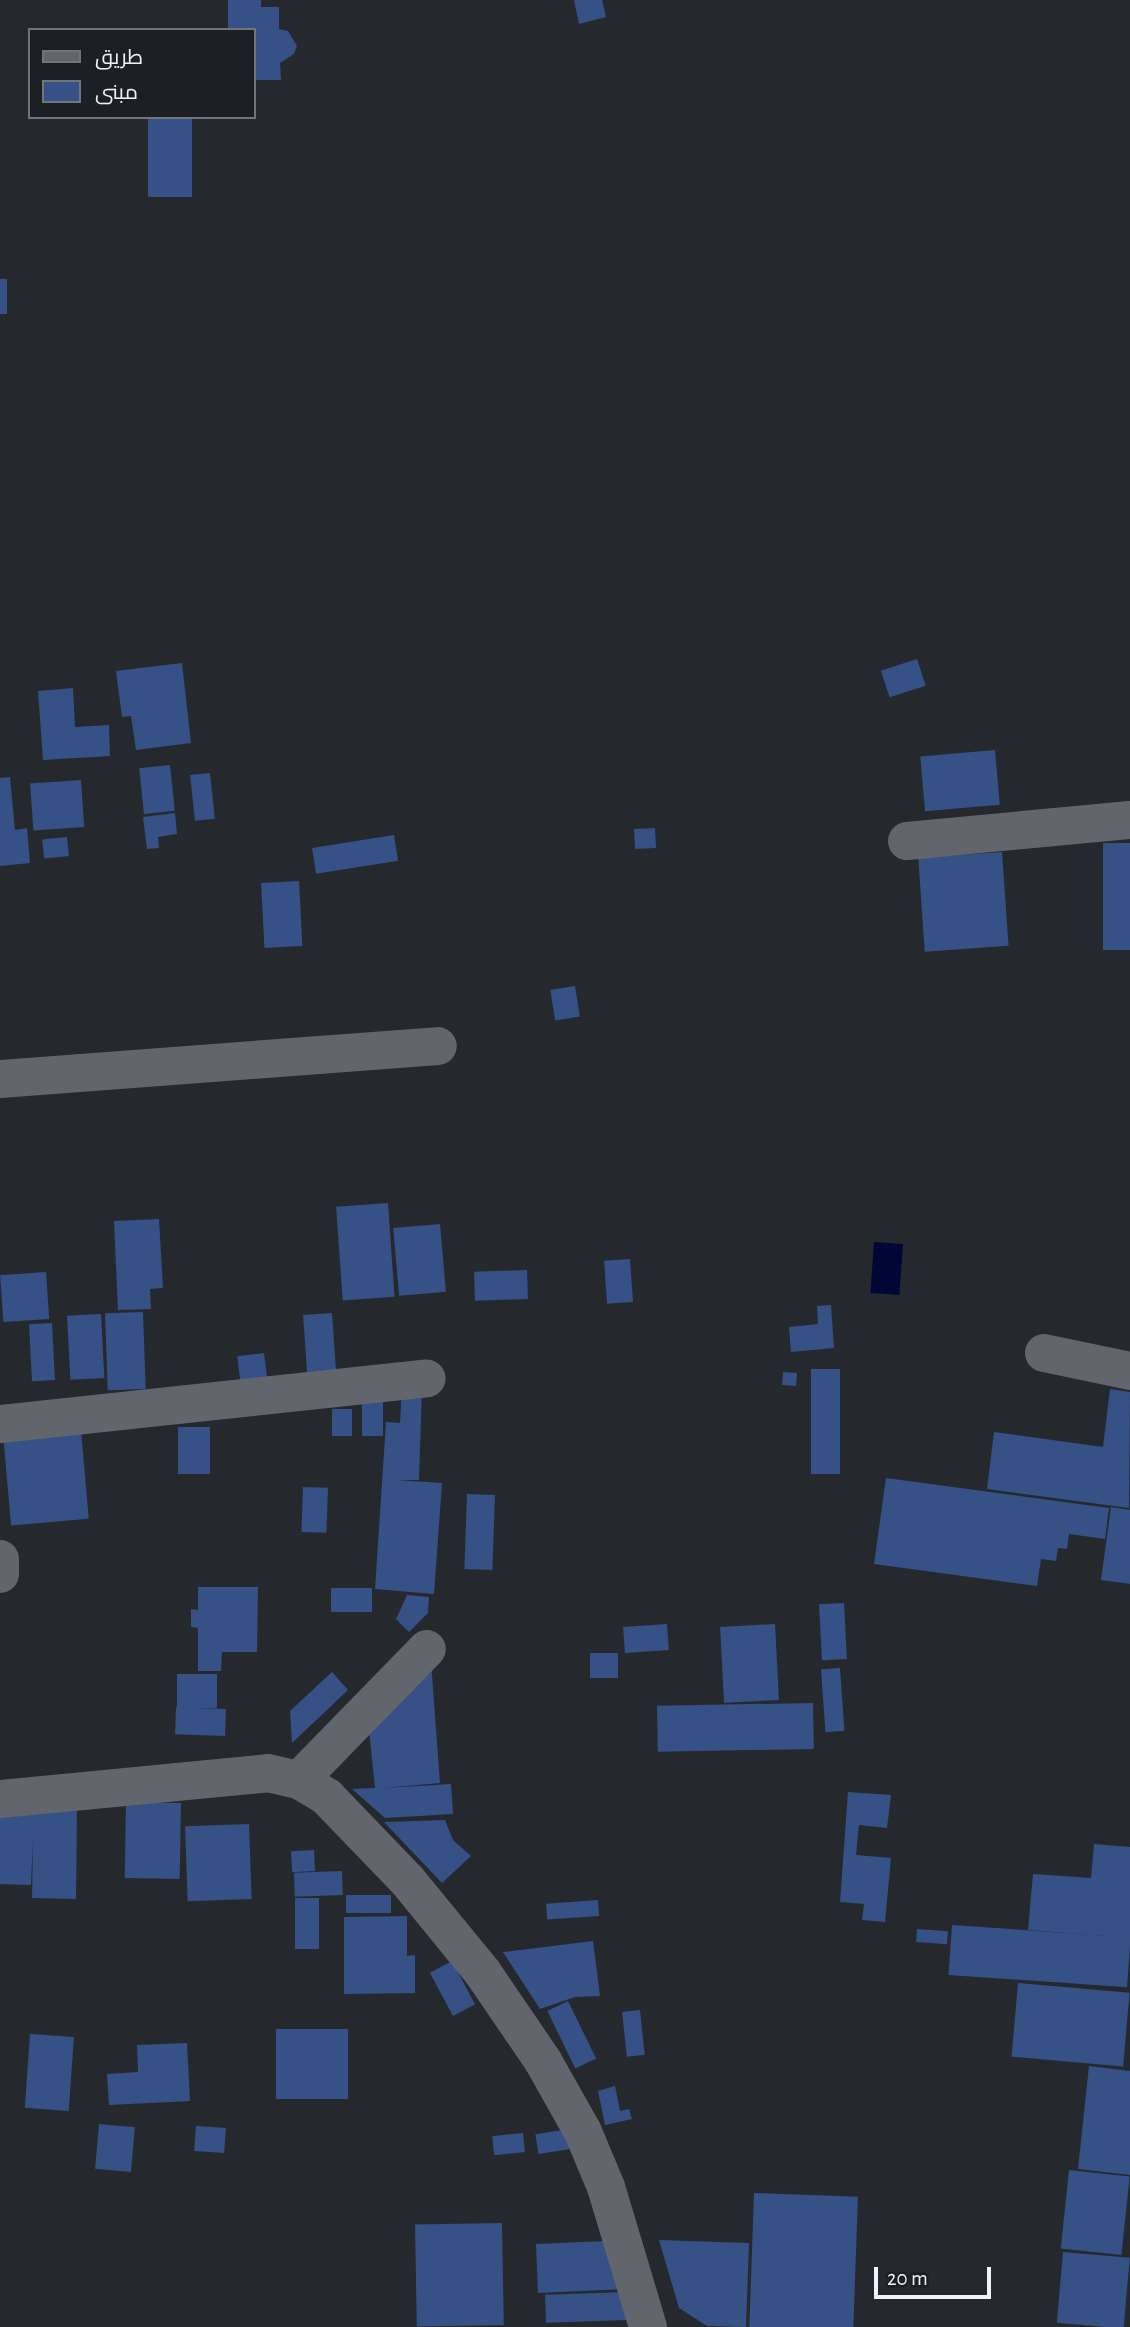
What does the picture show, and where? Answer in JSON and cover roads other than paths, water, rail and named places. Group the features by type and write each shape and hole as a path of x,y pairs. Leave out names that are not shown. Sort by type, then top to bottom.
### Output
{"street":[{"path":"907,841 1130,820"},
{"path":"0,1079 438,1046"},
{"path":"1044,1353 1130,1371"},
{"path":"0,1424 427,1378"},
{"path":"0,1559 0,1574"},
{"path":"299,1780 427,1648"},
{"path":"0,1799 252,1773 299,1780 327,1797 407,1880 483,1973 543,2060 583,2132 606,2187 648,2327"}]}
